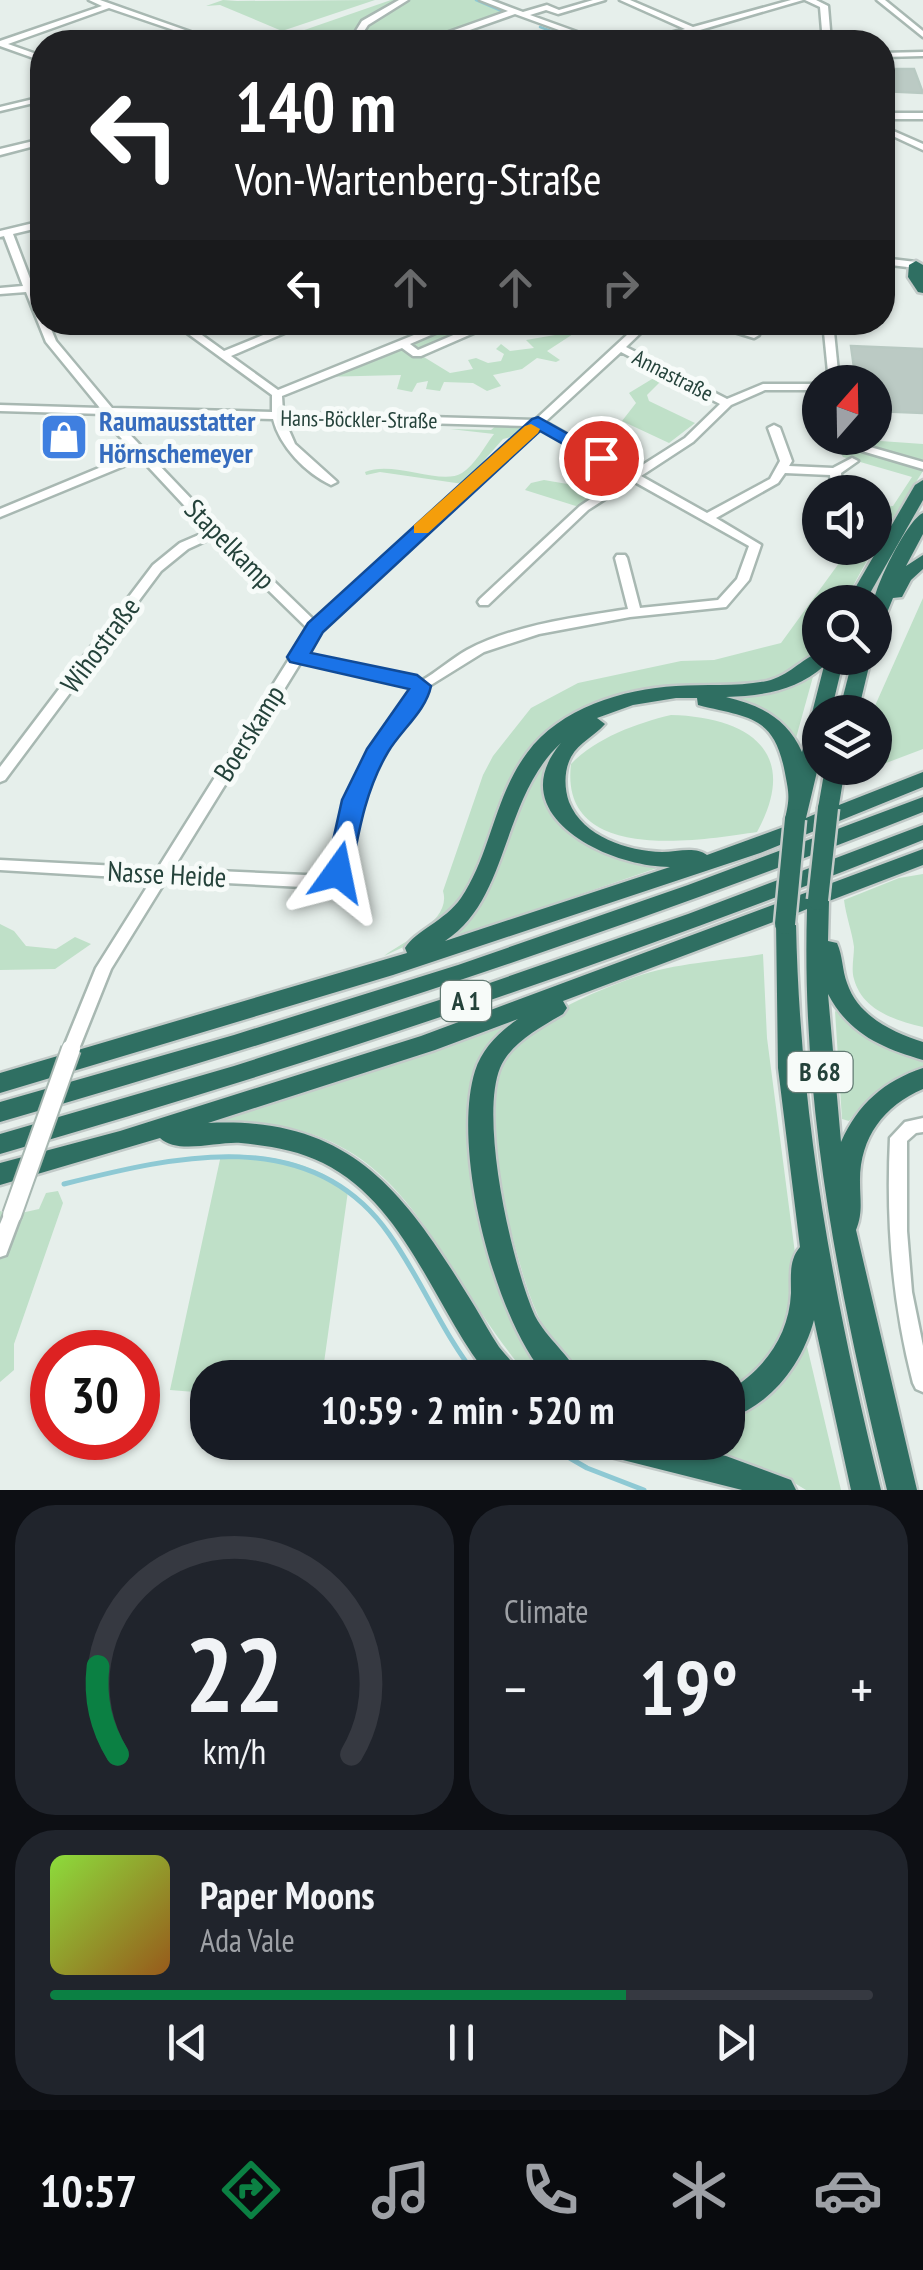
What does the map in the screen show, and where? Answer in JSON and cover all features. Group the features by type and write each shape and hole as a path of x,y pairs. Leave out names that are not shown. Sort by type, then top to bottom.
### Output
{"highway":[{"path":"916,265 914,277 923,290"},
{"path":"866,585 923,485"},
{"path":"890,585 923,518"},
{"path":"892,602 903,578 923,560"},
{"name":"A 1","path":"384,969 397,957 439,936 464,915 484,878 519,775 545,743 565,728 626,699 764,687 802,673"},
{"name":"B 68","path":"830,675 794,819 784,924 785,1022 791,1106 810,1244 866,1490"},
{"path":"752,848 736,847 669,860 607,848 578,830 565,814 556,796 555,765 574,738 619,713 665,703 712,701 750,711 776,729 791,752 792,772 800,788"},
{"path":"0,1083 384,969 752,848 923,780"},
{"name":"B 68","path":"832,785 818,905 816,1028 832,1181 902,1490"},
{"name":"A 1","path":"0,1112 185,1060 507,957 923,804"},
{"name":"A 1","path":"0,1144 432,1012 656,934 923,832"},
{"path":"0,1174 120,1141 427,1043 923,856"},
{"path":"876,872 898,872 923,865"},
{"path":"818,905 828,922 830,972 844,1004 874,1032 923,1051"},
{"path":"548,1360 530,1332 508,1277 479,1132 480,1094 488,1067 504,1044 526,1024 596,982"},
{"path":"842,1233 851,1212 847,1180 850,1149 862,1122 884,1097 923,1078"},
{"path":"120,1141 205,1130 255,1132 296,1139 346,1160 387,1196 493,1360"},
{"path":"745,1395 770,1378 788,1353 799,1322 804,1296 802,1268 810,1244"},
{"path":"684,1460 781,1490"}],"street":[{"path":"94,0 179,30"},
{"path":"360,30 365,23 404,0"},
{"path":"484,0 565,30"},
{"path":"472,30 547,7 558,12 601,0"},
{"path":"624,0 692,29"},
{"path":"689,30 800,0"},
{"path":"809,0 824,6 826,30"},
{"path":"880,0 923,35"},
{"path":"40,30 108,6"},
{"path":"0,44 30,33"},
{"path":"0,44 30,55"},
{"path":"895,55 923,54"},
{"path":"0,108 30,102"},
{"path":"895,116 923,116"},
{"path":"895,134 923,148"},
{"path":"0,152 30,145"},
{"path":"4,234 30,227"},
{"name":"Stapelkamp","path":"4,234 30,293"},
{"path":"895,264 916,265"},
{"path":"0,291 28,288"},
{"name":"Stapelkamp","path":"49,335 110,412 112,422 216,532 315,628"},
{"path":"194,335 278,394"},
{"path":"222,356 273,335"},
{"path":"278,394 423,335"},
{"path":"402,343 417,354 463,335"},
{"name":"Boerskamp","path":"0,1248 104,968 315,628 633,335"},
{"path":"829,335 832,365"},
{"name":"Annastraße","path":"619,348 727,403"},
{"path":"484,602 584,508 689,440 727,403 763,387 802,387"},
{"path":"278,394 276,417 290,447 331,482"},
{"name":"Hans-Böckler-Straße","path":"0,408 538,423"},
{"path":"298,657 410,680 420,686 436,680 475,650 634,611 722,604 743,580 755,545 538,423"},
{"path":"709,517 774,481 786,461 774,428"},
{"path":"3,510 143,454"},
{"path":"886,455 923,466"},
{"path":"782,469 834,472 852,461"},
{"name":"Wihostraße","path":"0,777 157,568 184,546 216,532"},
{"path":"621,558 634,611"},
{"name":"Nasse Heide","path":"0,865 322,883 334,880 354,800 378,749 418,695 420,686"},
{"path":"917,1126 898,1138 896,1258 923,1382"}],"green space":[{"path":"223,0 375,0 285,30 220,5 206,6"},
{"path":"391,0 476,0 504,12 455,30 304,30"},
{"path":"426,335 465,335 419,354 450,373 473,369 468,360 476,358 488,363 501,361 504,354 496,349 501,344 510,351 534,348 526,340 572,335 547,351 560,360 537,358 522,369 493,375 501,386 487,391 473,383 444,382 440,391 426,389 428,381 417,383 412,392 397,389 401,375 320,377"},
{"path":"657,376 663,379 647,395 649,401 695,423 669,443 622,421 636,403 629,393"},
{"path":"497,425 526,426 515,436 503,439 463,484 380,472 366,475 365,472 377,469 442,477 462,473 494,434 450,429 491,430"},
{"path":"892,442 923,444 923,471 892,519 892,506 912,477 843,457 892,455"},
{"path":"544,480 596,493 579,507 525,490 531,483"},
{"path":"838,565 865,565 853,585 823,585"},
{"path":"923,598 923,749 892,761 892,695 880,695 892,675"},
{"path":"802,614 802,664 789,672 760,682 625,696 525,757 502,793 473,890 423,938 384,956 424,929 440,912 443,891 483,775 531,708 578,683 681,661 714,660 781,643"},
{"path":"813,675 808,695 802,695 796,738 706,695"},
{"path":"671,715 724,723 760,744 770,760 773,780 769,804 757,832 669,841 637,839 609,832 587,818 573,796 571,764 592,746 618,733"},
{"path":"567,736 555,750 547,771 567,824 585,843 597,849 666,865 447,940 465,921 487,886 520,789"},
{"path":"923,874 923,1027 881,1012 858,990 844,900 899,878"},
{"path":"0,924 14,931 26,946 56,949 75,937 91,944 55,969 0,970"},
{"path":"763,954 767,1038 799,1284 789,1334 745,1384 745,1360 567,1360 546,1331 523,1274 490,1131 489,1091 493,1074 502,1057 533,1026 596,992 635,977"},
{"path":"835,1011 923,1058 923,1070 881,1088 849,1121 842,1119"},
{"path":"513,1022 473,1141 548,1360 516,1360 407,1203 373,1169 333,1143 282,1126 217,1122"},
{"path":"221,1155 288,1161 321,1173 348,1191 324,1360 190,1360 190,1392 170,1390"},
{"path":"58,1191 63,1203 14,1344 14,1370 0,1382 0,1211 12,1215 39,1209 46,1193"},
{"path":"805,1338 841,1490 806,1490 783,1476 740,1460 745,1460 745,1406"}],"building":[{"path":"895,69 914,69 923,93 895,92"},
{"path":"851,346 923,349 923,413 892,412 892,365 854,365"}],"waterway":[{"path":"476,0 504,12"},
{"path":"540,27 548,30"},
{"path":"64,1184 195,1158 239,1157 281,1162 321,1175 357,1199 389,1234 466,1360"},
{"path":"573,1460 644,1490"}],"slow traffic":[{"path":"421,529 531,429"}],"place":[{"name":"Raumausstatter Hörnschemeyer","path":"64,437"}],"route":[{"path":"338,872 354,800 378,749 418,695 420,686 410,680 298,657 315,628 538,423 601,458"}]}
